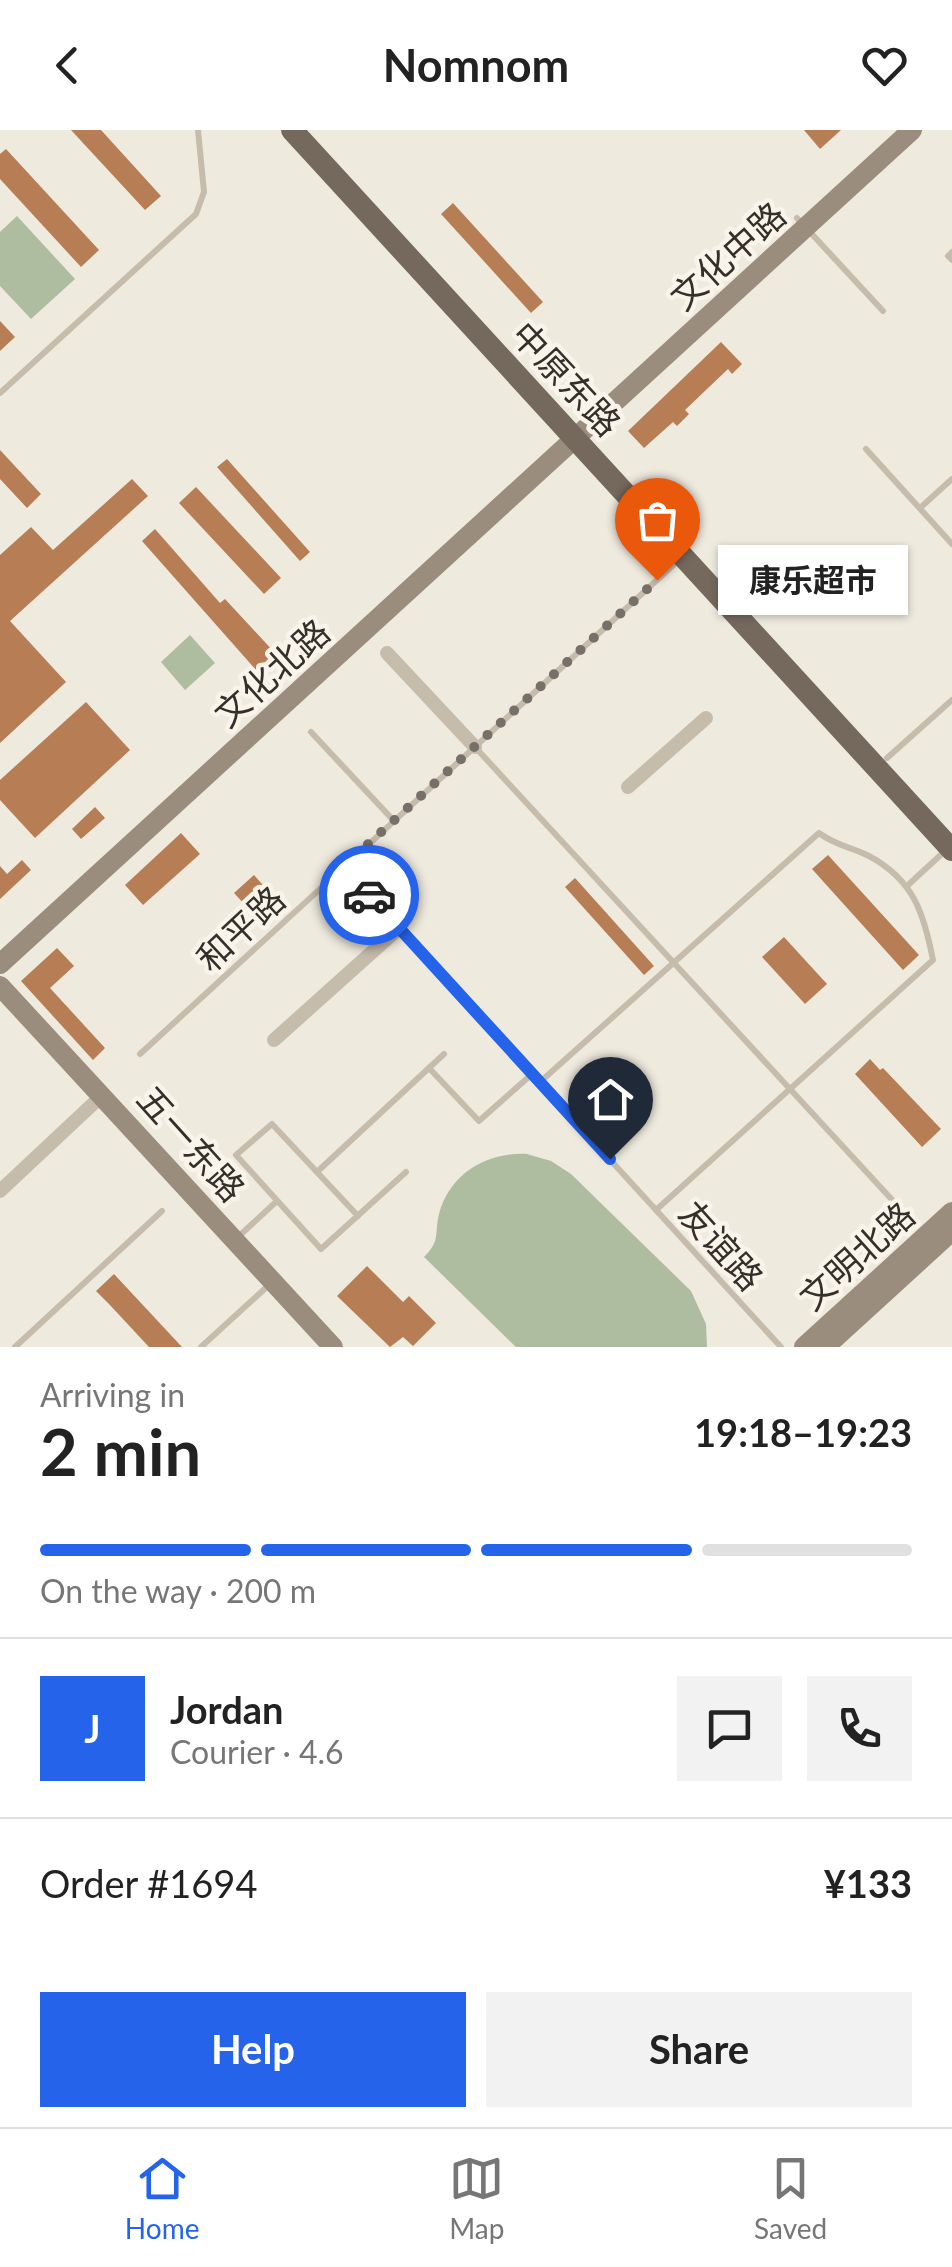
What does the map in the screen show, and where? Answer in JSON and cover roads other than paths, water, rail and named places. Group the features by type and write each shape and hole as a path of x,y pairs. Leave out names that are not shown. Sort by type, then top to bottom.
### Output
{"main road":[{"name":"中原东路","path":"292,130 887,758 951,842"},
{"name":"中原东路","path":"312,130 576,428 683,556 951,842"}],"street":[{"name":"文化中路","path":"802,222 894,130"},
{"name":"文化中路","path":"576,428 802,222 912,130"},
{"name":"文化北路","path":"0,948 576,428"},
{"name":"文化北路","path":"0,964 576,428"},
{"path":"387,652 475,747"},
{"path":"628,787 706,718"},
{"path":"274,1040 399,928"},
{"name":"五一东路","path":"0,986 235,1239 317,1347"},
{"name":"五一东路","path":"0,1004 66,1078 95,1102 333,1347"},
{"path":"0,1191 95,1102"},
{"name":"文明北路","path":"804,1347 952,1212"},
{"name":"文明北路","path":"825,1347 952,1232"}],"lane":[{"path":"0,392 196,214 204,192 198,130"},
{"path":"802,222 883,311"},
{"path":"952,252 948,256 952,260"},
{"path":"866,449 952,544"},
{"path":"920,508 952,479"},
{"name":"和平路","path":"140,1054 683,556"},
{"path":"887,758 952,700"},
{"path":"310,732 394,821"},
{"path":"475,747 907,1216"},
{"path":"540,1082 820,833 836,846 868,855 907,886 924,914 934,960 656,1210"},
{"path":"907,886 951,842"},
{"name":"友谊路","path":"343,867 782,1347"},
{"path":"317,1172 444,1054"},
{"path":"429,1068 479,1121 532,1074"},
{"path":"358,1216 272,1124 236,1155 321,1250 406,1172"},
{"path":"235,1239 277,1200"},
{"path":"15,1347 162,1211"},
{"path":"201,1347 269,1285"}],"place":[{"name":"康乐超市","path":"657,580"}]}
